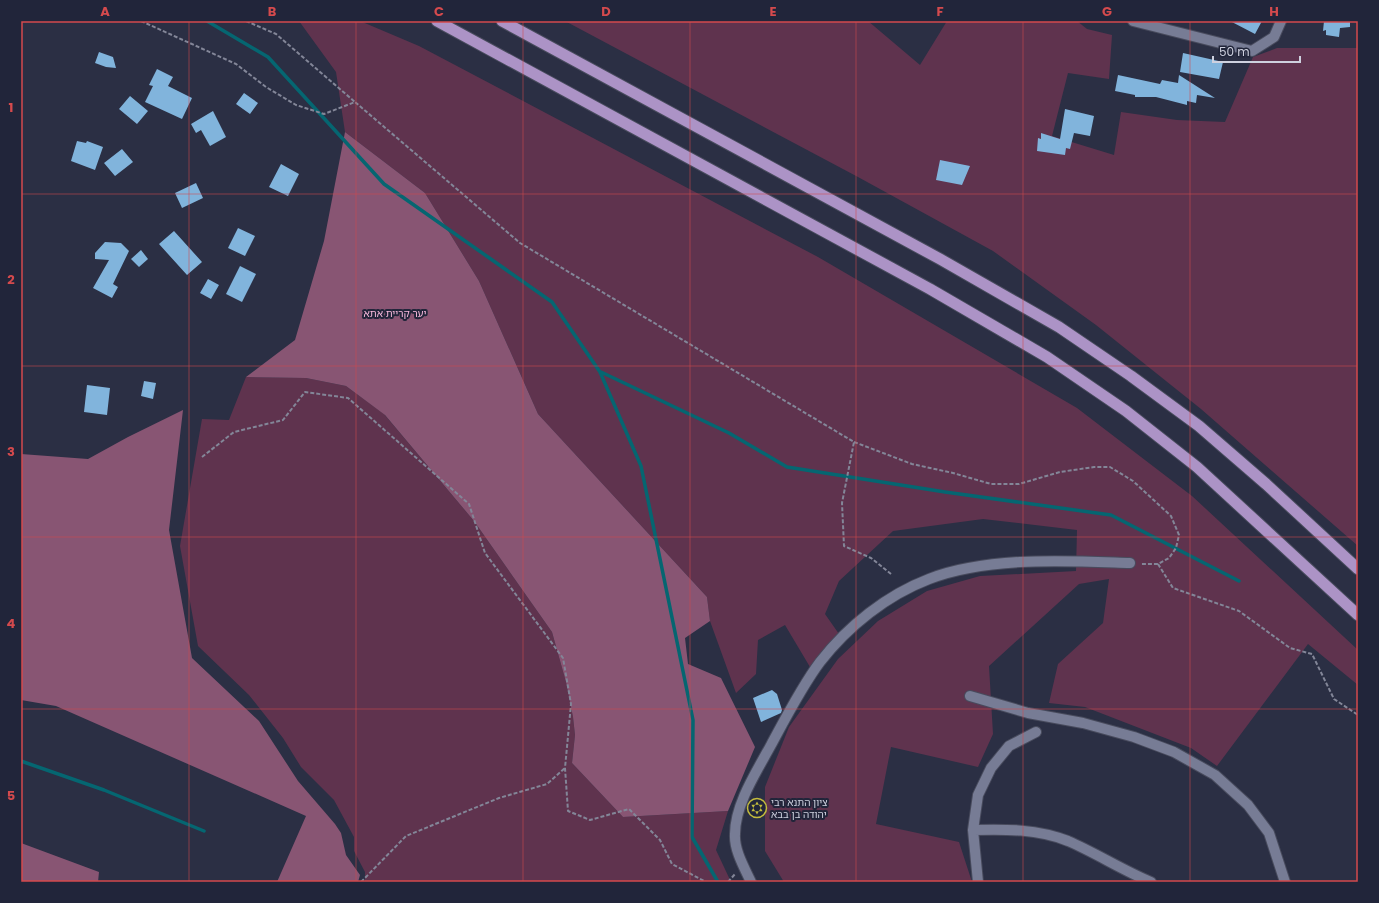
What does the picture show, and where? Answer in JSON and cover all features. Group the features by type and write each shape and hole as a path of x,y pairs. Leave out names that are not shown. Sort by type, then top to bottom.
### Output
{"highway":[{"path":"437,21 930,289 1008,334 1076,376 1132,416 1197,467 1358,615"},
{"path":"502,21 940,259 1059,327 1131,376 1199,426 1266,484 1358,569"}],"street":[{"path":"1133,21 1252,51 1274,37 1282,21"},
{"path":"751,882 737,849 735,834 740,809 749,786 782,724 820,663 845,633 883,603 929,579 958,570 1010,563 1079,561 1130,563"},
{"path":"970,696 1028,713 1134,736 1174,752 1215,775 1248,804 1270,833 1285,882"},
{"path":"978,882 973,830 978,795 991,768 1009,746 1036,732"},
{"path":"973,830 1007,829 1033,832 1067,840 1151,882"}],"path":[{"path":"141,21 236,64 266,87 296,105 324,114 355,102"},
{"path":"246,21 276,34 520,243 854,442 912,464 953,473 991,484 1019,484 1060,472 1094,467 1110,467 1133,481 1171,516 1179,535 1176,548 1168,558 1158,564 1146,565 1130,563"},
{"path":"202,457 234,432 283,420 305,392 348,398 469,504 485,553 563,658 571,704 565,768 568,811 590,820 629,809 660,840 672,864 706,882"},
{"path":"854,442 842,503 844,546 872,558 891,574"},
{"path":"1158,564 1173,588 1239,611 1290,648 1312,654 1334,699 1358,715"},
{"path":"361,882 406,836 499,798 548,784 565,768"}],"shaded area":[{"path":"299,21 360,21 419,46 818,257 1077,408 1192,496 1358,650 1358,685 1308,644 1217,766 1191,748 1085,707 1049,703 1058,664 1103,623 1109,579 1079,584 989,666 993,734 978,767 891,747 876,824 959,842 972,882 784,882 765,851 765,787 789,727 838,659 878,621 927,591 980,576 1076,571 1077,530 983,519 893,531 839,581 825,614 839,634 810,667 785,625 758,640 756,674 736,693 710,621 707,597 538,414 479,281 425,193 345,132 336,72"},
{"path":"565,21 868,21 920,65 947,21 1077,21 1087,29 1112,35 1109,79 1068,73 1052,136 1114,155 1121,112 1177,120 1225,122 1253,57 1277,48 1358,48 1358,546 1201,409 1096,325 993,251 858,177"},
{"path":"246,377 306,378 346,386 384,414 474,521 552,632 566,682 573,717 575,735 572,763 623,817 728,811 716,850 731,882 365,882 365,872 354,851 354,837 334,800 301,767 283,738 249,695 198,646 180,546 202,419 229,420"}],"green space":[{"name":"יער קריית אתא","path":"345,132 425,193 479,281 538,414 707,597 710,621 685,638 688,664 721,678 755,747 728,811 623,817 572,763 575,735 573,717 566,682 552,632 474,521 385,415 346,386 306,378 246,377 295,340 324,241"},
{"path":"183,410 169,530 192,658 259,721 298,781 341,833 346,855 360,875 358,882 277,882 306,816 56,706 21,700 21,454 88,459 128,437"},
{"path":"21,843 99,872 98,882 21,882"}],"building":[{"path":"1230,21 1262,21 1255,34"},
{"path":"1324,21 1350,21 1350,27 1340,28 1339,37 1326,35 1326,30 1323,31"},
{"path":"99,52 113,57 116,68 106,67 95,63"},
{"path":"1183,53 1223,62 1219,79 1180,72"},
{"path":"157,69 173,77 168,86 192,98 182,119 145,102 153,86 149,85"},
{"path":"1118,75 1160,84 1162,80 1178,83 1179,75 1215,98 1197,95 1196,103 1187,101 1187,105 1156,97 1135,97 1135,95 1115,91"},
{"path":"244,93 258,103 250,114 236,104"},
{"path":"130,96 148,111 137,124 119,109"},
{"path":"1065,109 1094,116 1090,136 1074,133 1070,149 1066,148 1065,155 1037,151 1038,138 1041,139 1041,133 1060,139"},
{"path":"213,111 226,137 210,146 201,130 196,133 191,124"},
{"path":"77,141 86,143 87,141 103,147 95,170 71,161"},
{"path":"122,149 133,162 115,176 104,163"},
{"path":"940,160 970,166 962,185 936,180"},
{"path":"281,164 299,174 288,196 269,187"},
{"path":"196,183 203,198 182,208 175,193"},
{"path":"238,228 255,236 245,256 228,248"},
{"path":"174,231 202,262 187,275 159,244"},
{"path":"105,242 121,243 129,251 113,284 118,287 112,298 93,288 109,260 95,259 95,253"},
{"path":"141,250 148,259 139,267 131,259"},
{"path":"240,266 256,274 242,302 226,294"},
{"path":"208,279 219,285 211,299 200,293"},
{"path":"144,381 156,383 153,399 141,396"},
{"path":"87,385 110,388 107,415 84,412"},
{"path":"772,690 777,694 782,710 781,713 761,722 753,698"}],"waterway":[{"path":"207,21 268,57 384,184 552,302 600,372 641,466 693,720 692,837 718,882"},
{"path":"601,372 729,433 787,467 945,492 1111,515 1239,581"},
{"path":"21,761 104,790 204,831"}],"place":[{"name":"ציון התנא רבי יהודה בן בבא","path":"757,808"}]}
